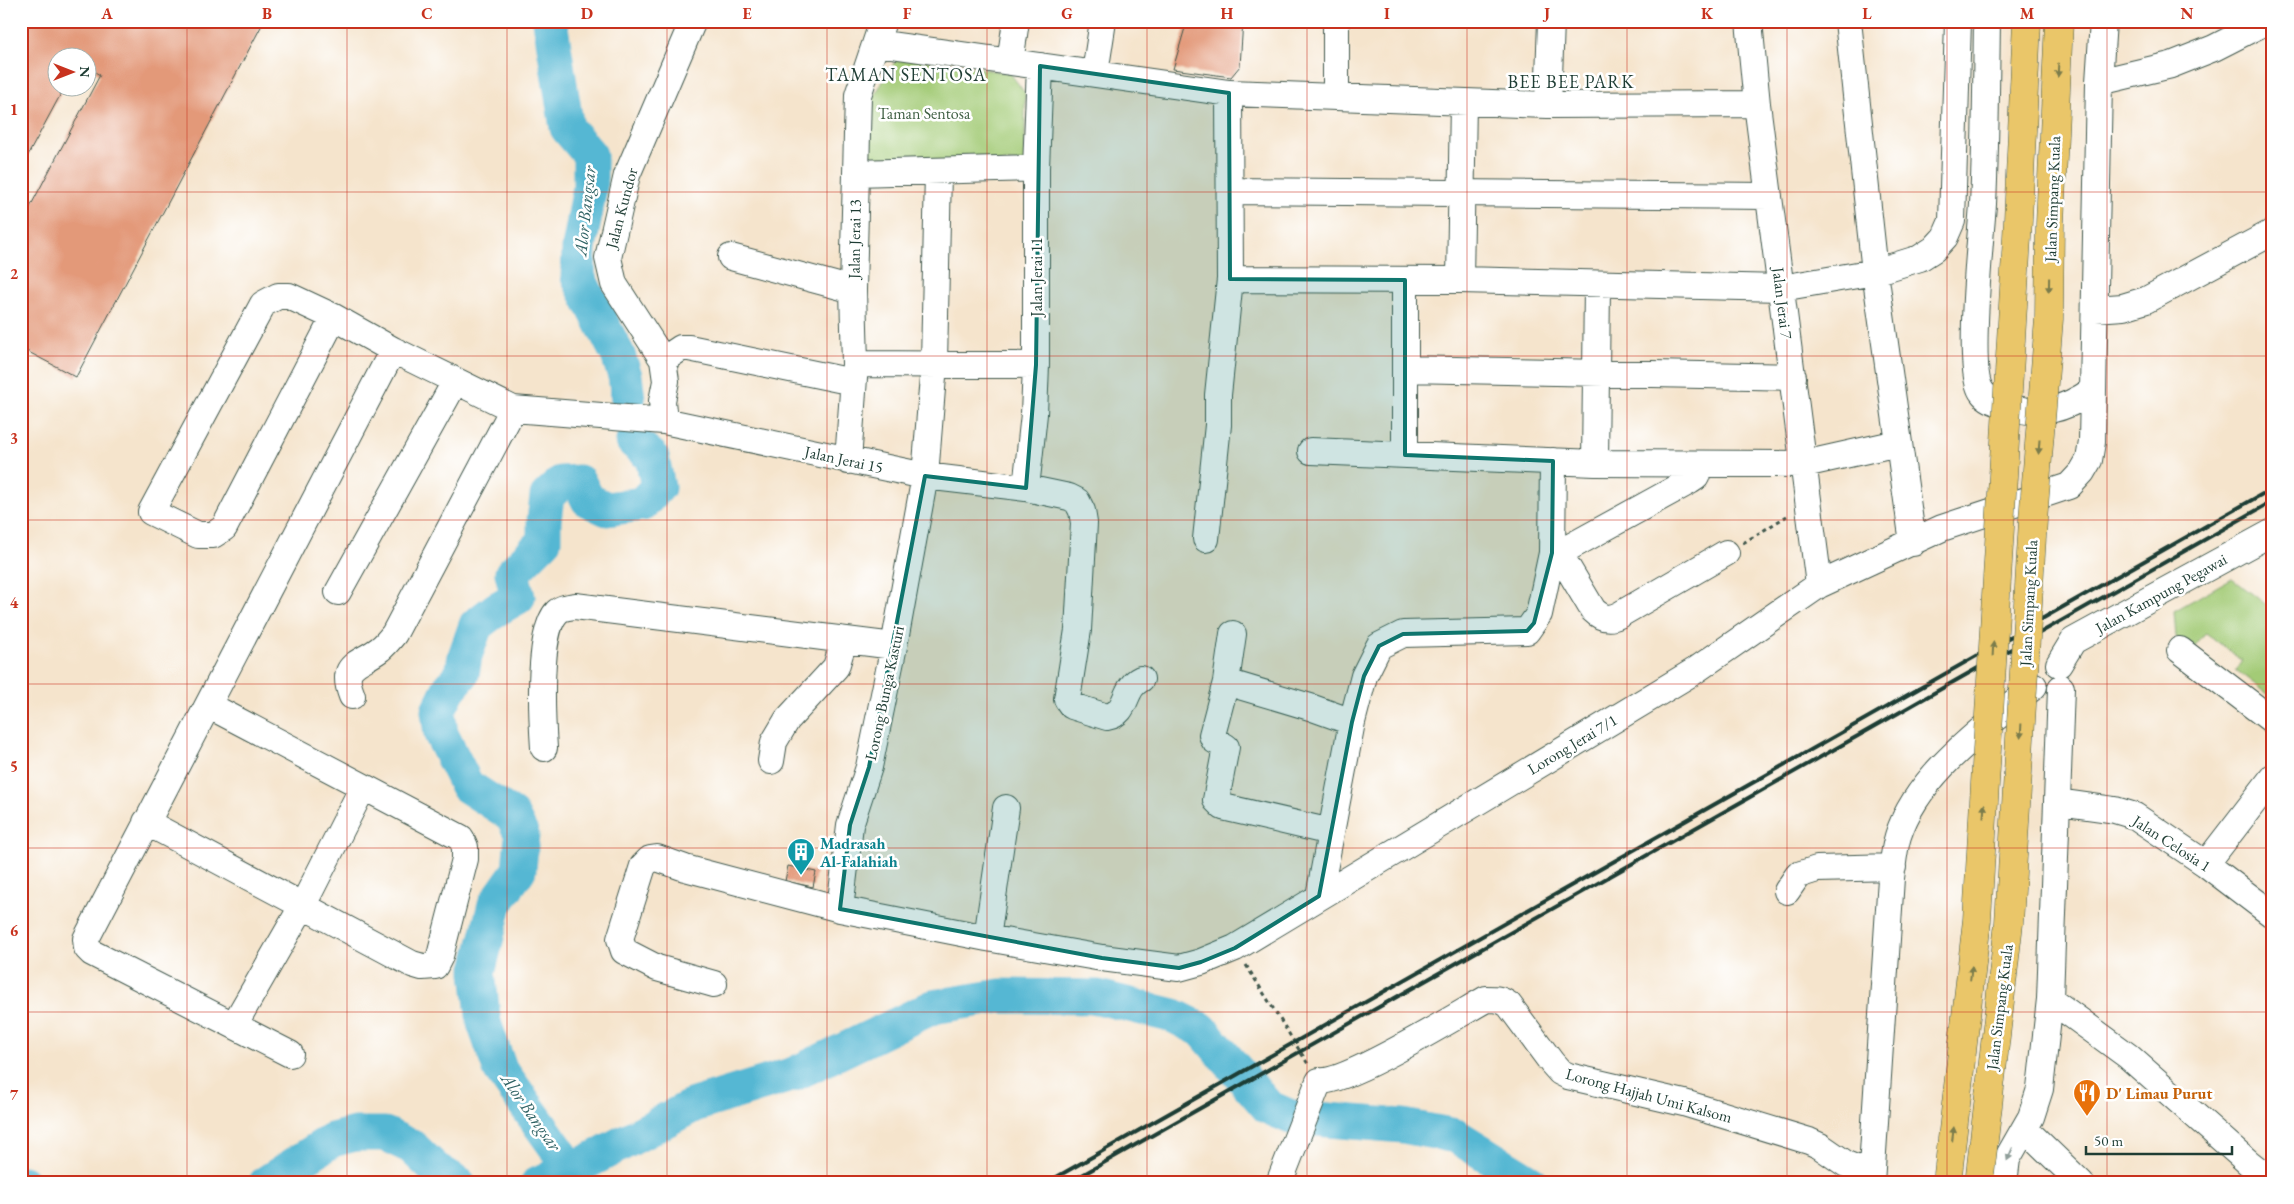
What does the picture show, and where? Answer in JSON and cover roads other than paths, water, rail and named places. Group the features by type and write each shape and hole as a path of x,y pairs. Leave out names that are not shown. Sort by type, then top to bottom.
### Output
{"main road":[{"name":"Jalan Simpang Kuala","path":"1947,1183 1977,920 2018,230 2028,21"},
{"name":"Jalan Simpang Kuala","path":"1979,1183 2009,923 2033,520 2048,319 2050,224 2060,21"}],"street":[{"path":"1010,62 1016,21"},
{"path":"1094,74 1103,21"},
{"path":"1336,21 1336,97"},
{"path":"1548,105 1551,21"},
{"name":"Jalan Jerai 7","path":"1749,21 1757,104 1820,585"},
{"path":"1848,21 1875,272 1913,543"},
{"path":"1230,279 1460,280 1597,285 1781,288 1875,272 1920,258 1934,249 1946,237 1952,221 1958,21"},
{"path":"1987,21 1983,203 1974,344 1976,379 1982,392 1992,401 2021,412 2047,412 2078,400 2093,390"},
{"name":"Lorong Jerai 7/1","path":"714,984 657,968 624,951 620,939 643,866 650,860 657,858 685,868 840,909 987,938 1102,958 1179,968 1200,962 1235,948 1692,672 1820,585 1942,528 2021,503 2076,482 2089,460 2092,442 2103,21"},
{"path":"2100,82 2171,65 2214,48 2267,21"},
{"name":"Jalan Kundor","path":"664,421 662,402 666,381 663,360 614,284 608,258 627,175 690,22"},
{"path":"880,32 1010,62 1229,93 1548,105 1757,104"},
{"name":"Jalan Jerai 13","path":"848,460 854,373 853,290 858,95 880,32"},
{"name":"Jalan Jerai 11","path":"1026,488 1034,414 1036,365 1036,168 1040,66"},
{"path":"1206,539 1230,279 1229,93"},
{"path":"1460,280 1463,102"},
{"path":"856,173 1036,168"},
{"name":"Lorong Bunga Kasturi","path":"840,909 850,825 869,767 894,646 925,476 934,364 938,171"},
{"path":"1230,191 1769,196"},
{"path":"2095,309 2123,307 2146,300 2273,232"},
{"path":"731,257 853,290"},
{"path":"1405,455 1406,280"},
{"path":"1595,463 1597,285"},
{"path":"334,317 224,528 213,535 198,535 151,512 263,304 278,296 289,296 334,317 455,382 513,409 394,634 380,649 354,663 349,671 347,683 352,696"},
{"path":"663,360 682,348 689,348 854,373 934,364 1036,365"},
{"path":"290,1054 92,953 87,948 86,939 394,350"},
{"path":"1405,369 1793,377"},
{"path":"338,592 455,382"},
{"name":"Jalan Jerai 15","path":"513,409 664,421 925,476 1026,488 1069,497 1077,502 1082,511 1084,523 1078,630 1066,693 1068,703 1107,717 1112,716 1120,712 1132,685 1141,679"},
{"path":"1311,451 1553,462 1804,464 1898,443"},
{"path":"1319,896 1352,722 1364,676 1379,646 1403,634 1527,631 1539,614 1556,553 1553,462"},
{"path":"1556,553 1690,482 1696,477 1701,464"},
{"name":"Jalan Kampung Pegawai","path":"2060,676 2073,641 2273,532"},
{"path":"1556,553 1593,610 1601,617 1608,618 1619,615 1726,553"},
{"path":"544,748 543,678 547,633 551,621 557,612 566,607 574,606 894,646"},
{"path":"1233,634 1226,682 1212,735 1214,740 1226,747 1216,800 1223,807 1331,832"},
{"path":"771,761 774,742 787,720 836,667 844,640"},
{"path":"2180,650 2273,721"},
{"path":"1871,1178 1893,867 1898,836 1921,791 1938,769 2034,686 2032,673 2035,667 2047,661 2060,676 2058,802 2050,999 2037,1104 2007,1159 2004,1183"},
{"path":"1226,682 1310,707 1352,722"},
{"path":"146,822 412,964 435,966 440,956 465,860 465,847 461,838 208,705"},
{"path":"2206,864 2273,777"},
{"path":"234,1025 303,905 364,787"},
{"name":"Jalan Celosia 1","path":"2058,802 2115,810 2135,816 2206,864 2273,915"},
{"path":"987,938 1006,808"},
{"path":"1787,891 1798,875 1817,869 1893,867"},
{"name":"Lorong Hajjah Umi Kalsom","path":"1279,1183 1317,1088 1374,1062 1486,999 1502,1000 1509,1005 1552,1063 1560,1072 1568,1076 1684,1103 1809,1141 1871,1178"},
{"path":"2050,999 2128,1056 2273,1182"},
{"path":"2025,1129 2081,1183"}],"waterway":[{"name":"Alor Bangsar","path":"550,21 567,128 590,155 590,187 579,248 578,277 618,355 625,376 628,399"},
{"name":"Alor Bangsar","path":"572,1170 500,1069 484,1023 478,973 495,904 519,870 522,835 512,815 467,786 441,734 438,711 449,689 462,674 465,656 476,625 497,609 518,597 512,573 544,541 547,496 561,483 579,482 588,500 607,509 642,504 658,487 652,457 633,441"},
{"path":"538,1183 572,1170 694,1105 794,1074 933,1007 1000,996 1098,997 1174,1016 1202,1030 1268,1107 1291,1117 1403,1126 1456,1136 1532,1183"},
{"path":"266,1183 332,1140 355,1134 385,1134 412,1147 435,1169 458,1183"}],"railway":[{"path":"1046,1183 2273,488"},
{"path":"1068,1183 2273,501"}],"place":[{"name":"Madrasah Al-Falahiah","path":"801,876"},
{"name":"D' Limau Purut","path":"2087,1117"}],"district":[{"name":"TAMAN SENTOSA","path":"906,75"},
{"name":"BEE BEE PARK","path":"1571,82"}],"park label":[{"name":"Taman Sentosa","path":"924,113"}]}
